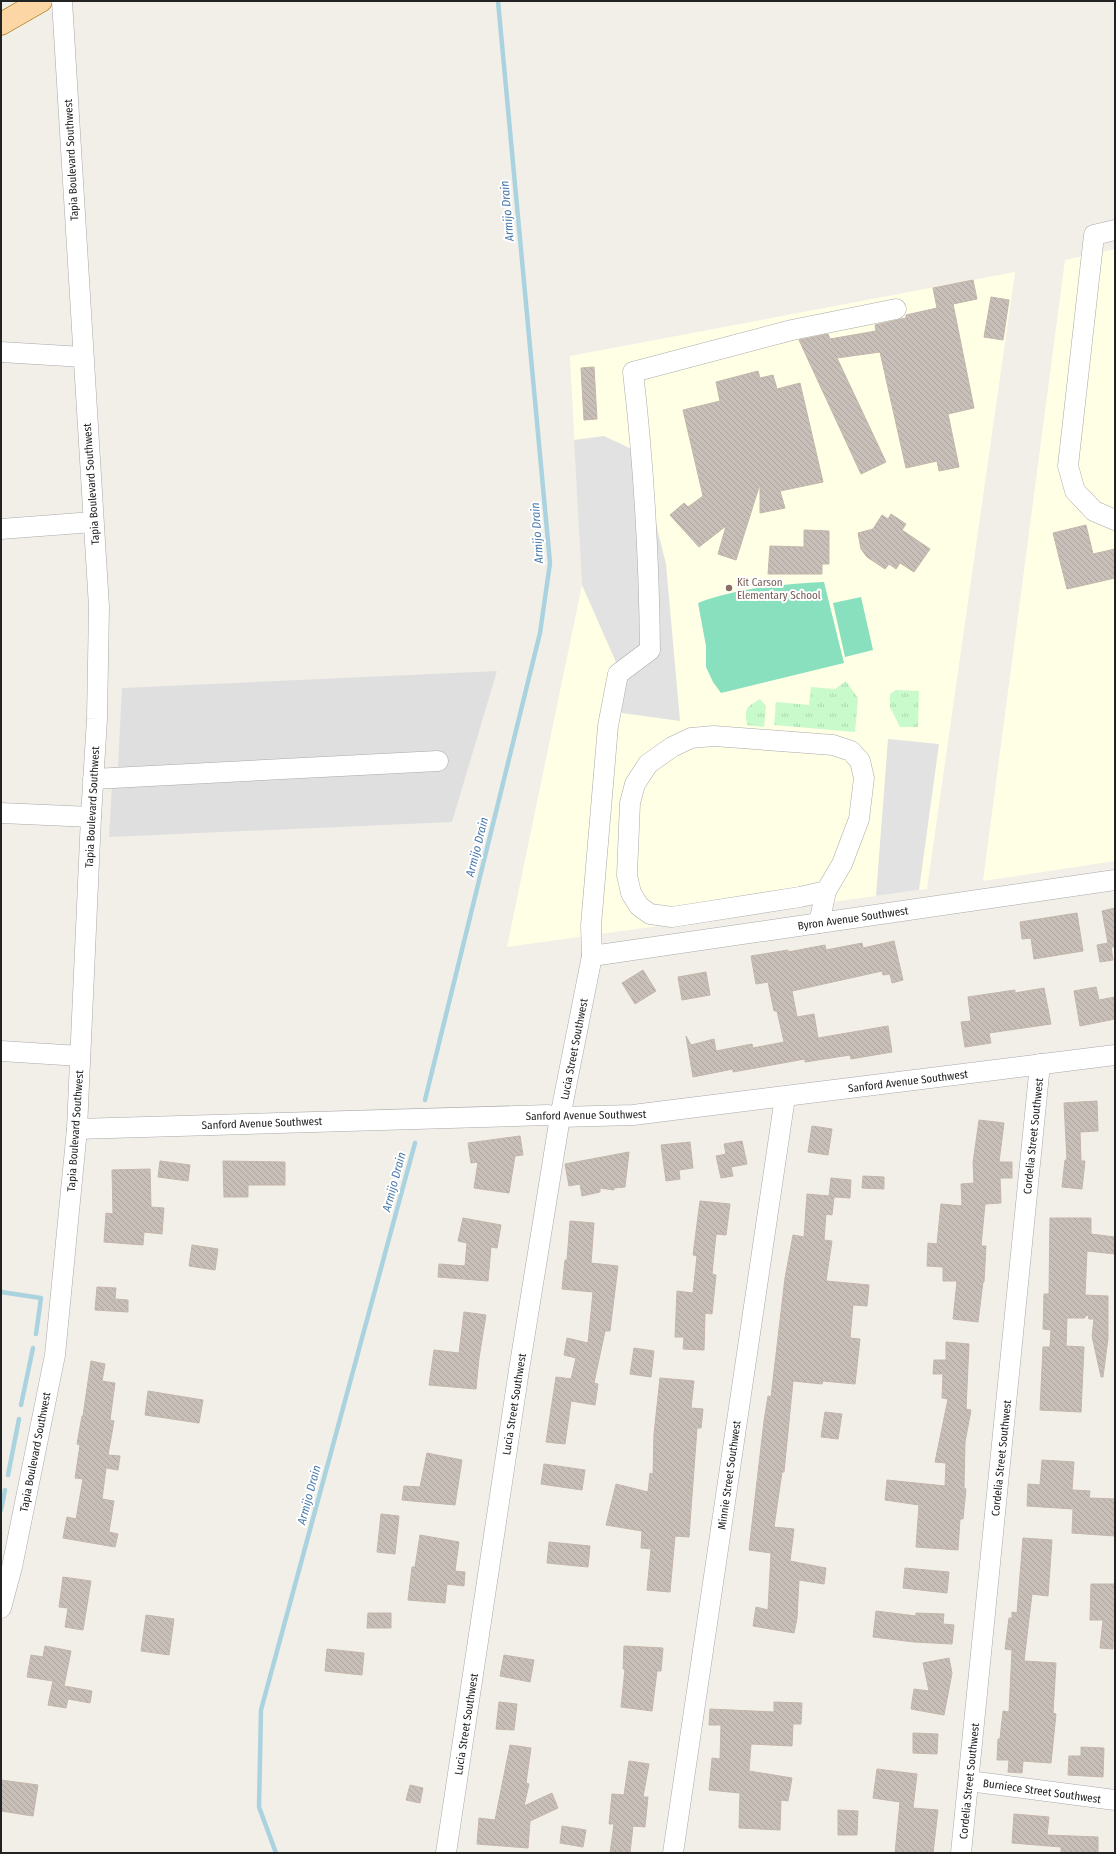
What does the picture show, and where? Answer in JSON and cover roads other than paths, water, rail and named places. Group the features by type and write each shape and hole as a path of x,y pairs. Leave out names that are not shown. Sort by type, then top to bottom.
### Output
{"main road":[{"path":"1,24 41,1"}],"street":[{"name":"Tapia Boulevard Southwest","path":"1,1608 12,1567 55,1355 77,1129 90,817 99,661 99,607 62,1"},
{"path":"1115,230 1094,235 1068,466 1075,491 1094,511 1115,520"},
{"name":"Lucia Street Southwest","path":"446,1853 519,1370 560,1117 592,956 591,925 608,726 618,674 650,650 648,552 641,440 633,372 792,330 896,309"},
{"path":"1,352 83,357"},
{"path":"1,529 93,522"},
{"path":"819,923 826,891 842,864 859,819 864,778 860,761 851,751 833,746 714,736 691,738 672,747 648,764 635,784 630,803 627,875 631,893 639,906 650,914 672,917 800,898 826,891"},
{"path":"93,779 438,761"},
{"path":"1,813 90,817"},
{"name":"Byron Avenue Southwest","path":"592,956 1115,880"},
{"path":"1,1051 80,1056"},
{"name":"Sanford Avenue Southwest","path":"77,1129 548,1115 560,1117 633,1116 1115,1055"},
{"name":"Cordelia Street Southwest","path":"961,1853 1040,1064"},
{"name":"Minnie Street Southwest","path":"673,1853 785,1097"},
{"name":"Burniece Street Southwest","path":"969,1781 1115,1800"}],"waterway":[{"name":"Armijo Drain","path":"425,1100 540,633 550,563 498,1"},
{"name":"Armijo Drain","path":"276,1853 259,1807 261,1710 415,1143"},
{"path":"1,1292 41,1298 36,1334"},
{"path":"21,1405 33,1348"},
{"path":"8,1475 19,1419"},
{"path":"1,1510 5,1490"}],"place":[{"name":"Kit Carson Elementary School","path":"729,588"}]}
